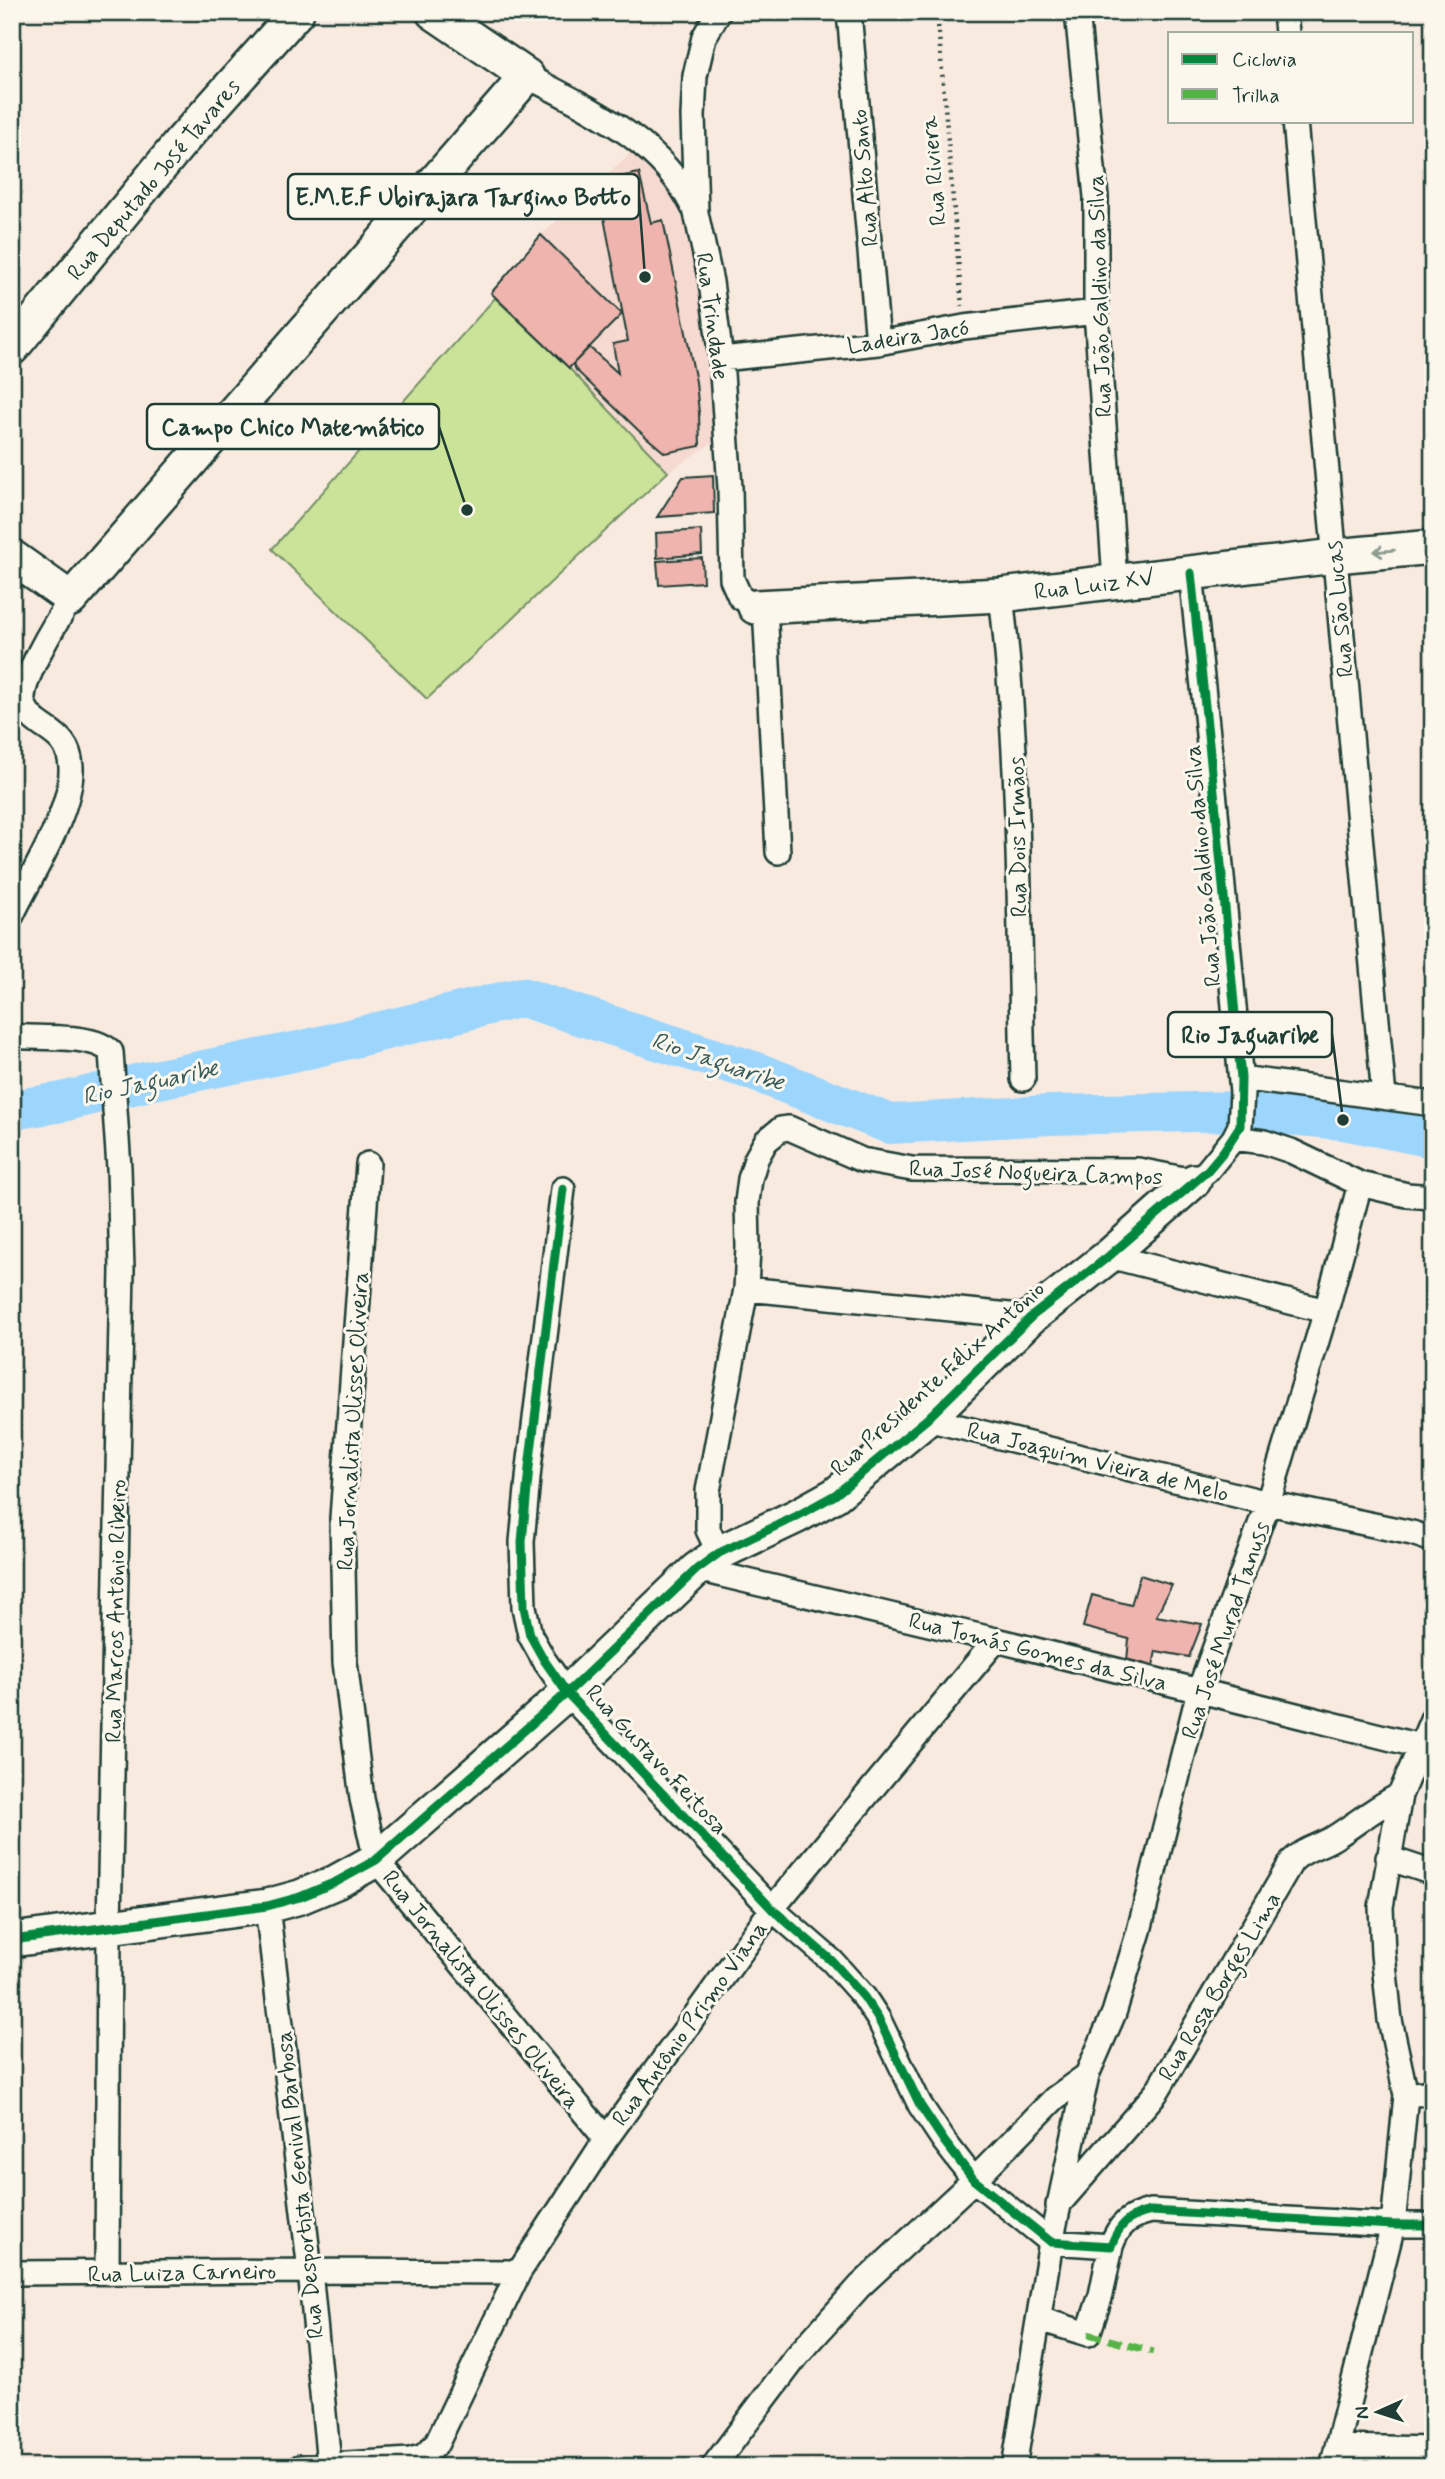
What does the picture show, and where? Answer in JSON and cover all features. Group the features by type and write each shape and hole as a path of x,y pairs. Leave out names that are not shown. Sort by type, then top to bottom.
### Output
{"street":[{"name":"Rua Deputado José Tavares","path":"12,348 180,143 297,12"},
{"path":"433,12 527,76 650,149 683,186 696,213"},
{"name":"Rua Alto Santo","path":"849,12 878,343"},
{"name":"Rua João Galdino da Silva","path":"1077,12 1096,197 1096,312 1115,580"},
{"path":"1286,12 1287,32"},
{"name":"Rua Trindade","path":"716,16 704,37 695,76 693,116 696,213 710,282 720,359 728,463 732,579 740,597 760,607"},
{"path":"12,915 55,828 66,803 69,786 71,768 68,750 61,738 31,715 24,706 26,685 45,641 71,599 527,76"},
{"name":"Rua São Lucas","path":"1295,122 1384,1097"},
{"name":"Ladeira Jacó","path":"720,359 878,343 964,327 1096,312"},
{"name":"Rua Luiz XV","path":"760,607 1001,596 1115,580 1433,547"},
{"path":"12,557 71,599"},
{"name":"Rua João Galdino da Silva","path":"1191,573 1242,1085 1237,1132"},
{"name":"Rua Dois Irmãos","path":"1001,596 1017,777 1023,1079"},
{"path":"760,607 778,852"},
{"name":"Rua Marcos Antônio Ribeiro","path":"12,1036 84,1040 101,1044 111,1052 119,1168 122,1269 109,1927 107,2273"},
{"path":"1242,1085 1384,1097 1433,1104"},
{"name":"Rua José Nogueira Campos","path":"708,1561 708,1491 746,1289 747,1202 750,1179 766,1141 780,1129 789,1128 862,1160 912,1170 1138,1170 1194,1181"},
{"path":"1194,1181 1207,1171 1237,1132 1291,1151 1360,1184 1407,1195 1433,1197"},
{"name":"Rua Jornalista Ulisses Oliveira","path":"368,1164 342,1518 345,1662 362,1798 376,1860 606,2139"},
{"name":"Rua Presidente Félix Antônio","path":"12,1940 267,1906 300,1897 336,1882 376,1860 567,1693 708,1561 835,1495 927,1419 1031,1317 1109,1256 1194,1181"},
{"name":"Rua José Murad Tanuss","path":"1014,2467 1051,2242 1087,2075 1114,2013 1139,1931 1199,1691 1268,1503 1326,1311 1360,1184"},
{"name":"Rua Gustavo Feitosa","path":"564,1189 522,1542 524,1607 530,1635 567,1693 772,1909 832,1961 864,1997 879,2020 920,2105 974,2180 1051,2242"},
{"path":"1109,1256 1326,1311"},
{"path":"746,1289 1031,1317"},
{"name":"Rua Joaquim Vieira de Melo","path":"927,1419 1268,1503 1412,1533 1433,1540"},
{"name":"Rua Tomás Gomes da Silva","path":"708,1561 996,1640 1420,1746"},
{"name":"Rua Antônio Primo Viana","path":"329,2464 410,2460 424,2456 437,2443 519,2272 606,2139 772,1909 996,1640"},
{"path":"1433,1717 1400,1795 1381,1908 1390,2020 1406,2095 1393,2225 1335,2457 1433,2449"},
{"name":"Rua Rosa Borges Lima","path":"1058,2205 1156,2092 1292,1861 1298,1854 1336,1836 1369,1812 1400,1795"},
{"path":"1388,1858 1433,1873"},
{"name":"Rua Desportista Genival Barbosa","path":"267,1906 310,2270 329,2464"},
{"path":"716,2466 796,2357 860,2287 974,2180 1055,2098 1087,2075"},
{"path":"1406,2095 1433,2092"},
{"path":"1039,2319 1088,2334 1101,2295 1111,2246 1122,2223 1135,2215 1151,2211 1433,2225"},
{"path":"1051,2242 1111,2246"},
{"name":"Rua Luiza Carneiro","path":"12,2273 310,2270 519,2272"},
{"path":"300,2467 329,2464"}],"shaded area":[{"path":"641,143 687,187 727,433 668,472 491,293 541,235"}],"green space":[{"path":"495,298 569,368 668,472 427,699 272,549"}],"building":[{"path":"639,173 651,223 663,220 696,382 699,413 700,446 665,453 638,430 573,364 589,347 618,373 613,344 628,341 597,182"},
{"path":"541,235 622,314 569,368 491,293"},
{"path":"713,475 714,513 657,517 683,477"},
{"path":"701,530 702,554 657,558 656,533"},
{"path":"702,558 703,582 659,585 657,561"},
{"path":"1140,1575 1172,1585 1156,1616 1202,1624 1189,1657 1156,1651 1153,1666 1127,1661 1129,1639 1083,1627 1092,1595 1131,1605"}],"waterway":[{"name":"Rio Jaguaribe","path":"12,1110 62,1102 149,1081 308,1049 522,997 751,1070 890,1124 1050,1115 1242,1111 1343,1120 1433,1138"}],"marked path":[{"path":"1088,2334 1153,2352"}],"cycle path":[{"path":"12,1940 267,1906 300,1897 336,1882 376,1860 567,1693 697,1569 719,1553 835,1495 927,1419 1031,1317 1109,1256 1207,1171 1240,1126 1241,1078 1191,573"},
{"path":"563,1189 522,1542 524,1607 530,1635 567,1693 772,1909 832,1961 864,1997 879,2020 920,2105 974,2180 1051,2242 1111,2246 1126,2222 1151,2211 1433,2225"}],"place":[{"name":"E.M.E.F Ubirajara Targino Botto","path":"645,277"},
{"name":"Campo Chico Matemático","path":"467,510"},
{"name":"Rio Jaguaribe","path":"1343,1120"}]}
